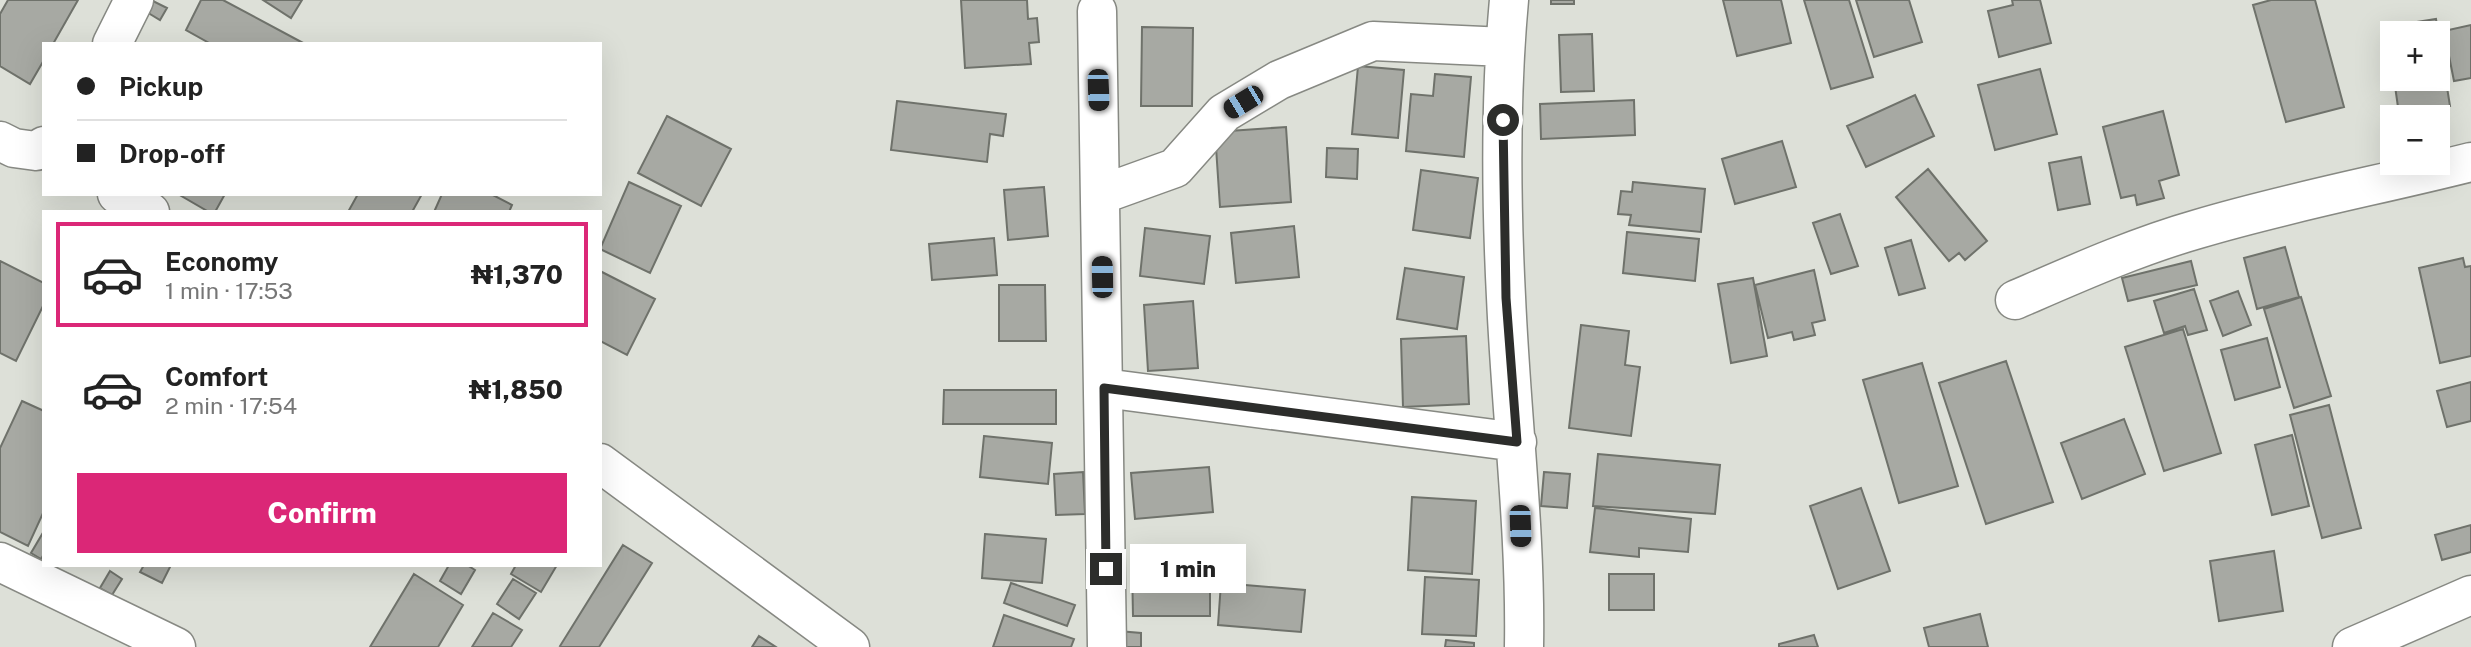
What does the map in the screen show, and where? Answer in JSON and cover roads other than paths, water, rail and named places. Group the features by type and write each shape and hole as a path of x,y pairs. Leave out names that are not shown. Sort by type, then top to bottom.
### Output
{"street":[{"path":"113,42 134,0"},
{"path":"1509,0 1503,145 1506,298 1517,442 1524,647"},
{"path":"1097,11 1107,647"},
{"path":"1100,195 1175,168 1224,113 1279,80 1373,41 1505,47"},
{"path":"0,141 15,148 41,151"},
{"path":"2015,300 2137,249 2197,229 2375,183 2471,162"},
{"path":"121,196 146,210"},
{"path":"1104,388 1517,442"},
{"path":"602,464 850,647"},
{"path":"0,562 176,647"},
{"path":"2352,647 2471,596"}]}
